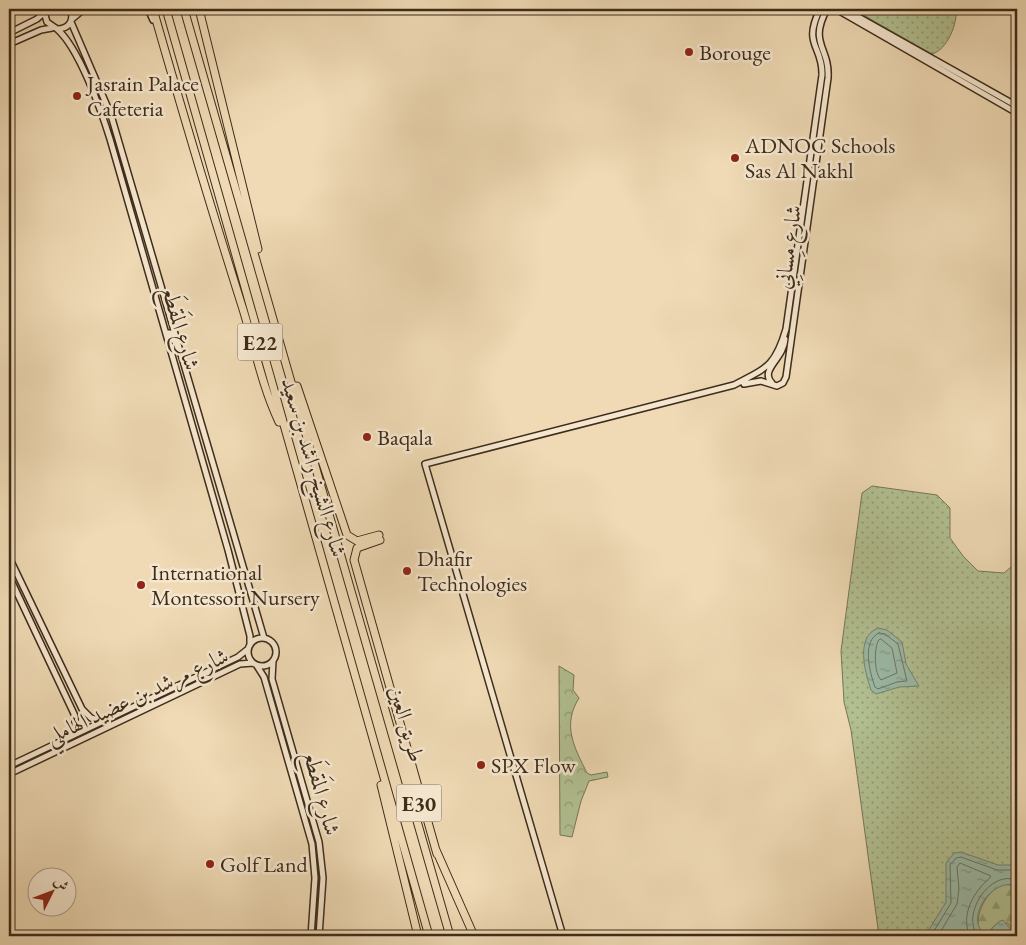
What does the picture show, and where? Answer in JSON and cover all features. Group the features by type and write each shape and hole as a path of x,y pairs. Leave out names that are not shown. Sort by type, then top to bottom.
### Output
{"highway":[{"path":"153,9 262,377 288,443"},
{"name":"شارع الشيخ راشد بن سعيد","path":"166,9 355,675"},
{"name":"شارع الشيخ راشد بن سعيد","path":"184,9 372,666"},
{"path":"199,9 275,323"},
{"path":"279,337 313,429 345,531 350,538 357,541 379,538 357,548 354,560 437,854"},
{"name":"E30","path":"372,666 437,854 474,936"},
{"name":"طريق العين","path":"372,666 450,936"},
{"name":"E30","path":"355,675 418,936"},
{"name":"طريق العين","path":"355,675 429,936"}],"street":[{"name":"شارع المَقطَع","path":"70,9 72,21 111,115 264,638"},
{"path":"9,44 41,30 65,28 84,9"},
{"path":"148,9 163,45"},
{"name":"شارع مِسانِي","path":"734,385 754,376 767,366 778,351 786,329 822,72 813,46 812,30 820,9"},
{"name":"شارع مِسانِي","path":"563,936 472,631 425,464 734,385 759,380 775,386 781,384 786,377 828,74 818,34 820,24 827,9"},
{"path":"840,9 1017,106"},
{"name":"شارع المَقطَع","path":"46,10 45,19 70,45 104,120 233,569 250,636 249,647"},
{"path":"9,32 37,19 46,10"},
{"path":"876,29 1017,113"},
{"path":"812,149 818,150"},
{"path":"800,228 807,229"},
{"path":"775,386 769,380 767,373 782,353 786,329"},
{"path":"166,333 170,333 179,348"},
{"path":"196,438 215,494 218,495 220,490"},
{"path":"9,556 78,702 86,714 102,721"},
{"path":"9,576 71,706 76,722 75,728 68,738"},
{"path":"264,638 275,647 276,657 266,666 255,664 249,657 249,647 254,641 264,638"},
{"name":"شارع مرشد بن عضيد الهاملي","path":"9,766 238,657 249,647"},
{"name":"شارع المَقطَع","path":"273,661 272,679 319,842 323,878 319,936"},
{"name":"شارع مرشد بن عضيد الهاملي","path":"9,774 240,664 255,664"},
{"name":"شارع المَقطَع","path":"255,664 264,677 312,844 315,878 310,936"},
{"path":"71,706 78,702"}],"green space":[{"path":"858,9 956,9 956,15 947,42 932,54 858,12"},
{"path":"872,486 937,495 950,508 950,538 963,556 978,571 1004,573 1017,562 1017,936 879,936 851,730 844,702 841,651 862,493"},
{"path":"559,666 574,675 573,690 579,698 571,717 574,745 587,773 591,775 607,772 608,777 589,781 581,801 572,837 560,835"},
{"path":"1003,884 1017,886 1017,936 1008,923 996,924 987,934 981,932 978,925 984,901 992,891"}],"water":[{"path":"878,628 887,630 902,642 906,664 919,686 899,687 876,694 871,690 866,674 864,647 866,639"},
{"path":"961,852 998,865 1017,865 1017,886 1008,884 991,892 984,900 977,918 979,927 984,934 1003,920 1016,936 925,936 946,902 946,863 954,853"}],"place":[{"name":"Borouge","path":"689,52"},
{"name":"Jasrain Palace Cafeteria","path":"77,96"},
{"name":"ADNOC Schools Sas Al Nakhl","path":"735,158"},
{"name":"Baqala","path":"367,437"},
{"name":"Dhafir Technologies","path":"407,571"},
{"name":"International Montessori Nursery","path":"141,585"},
{"name":"SPX Flow","path":"481,765"},
{"name":"Golf Land","path":"210,864"}]}
